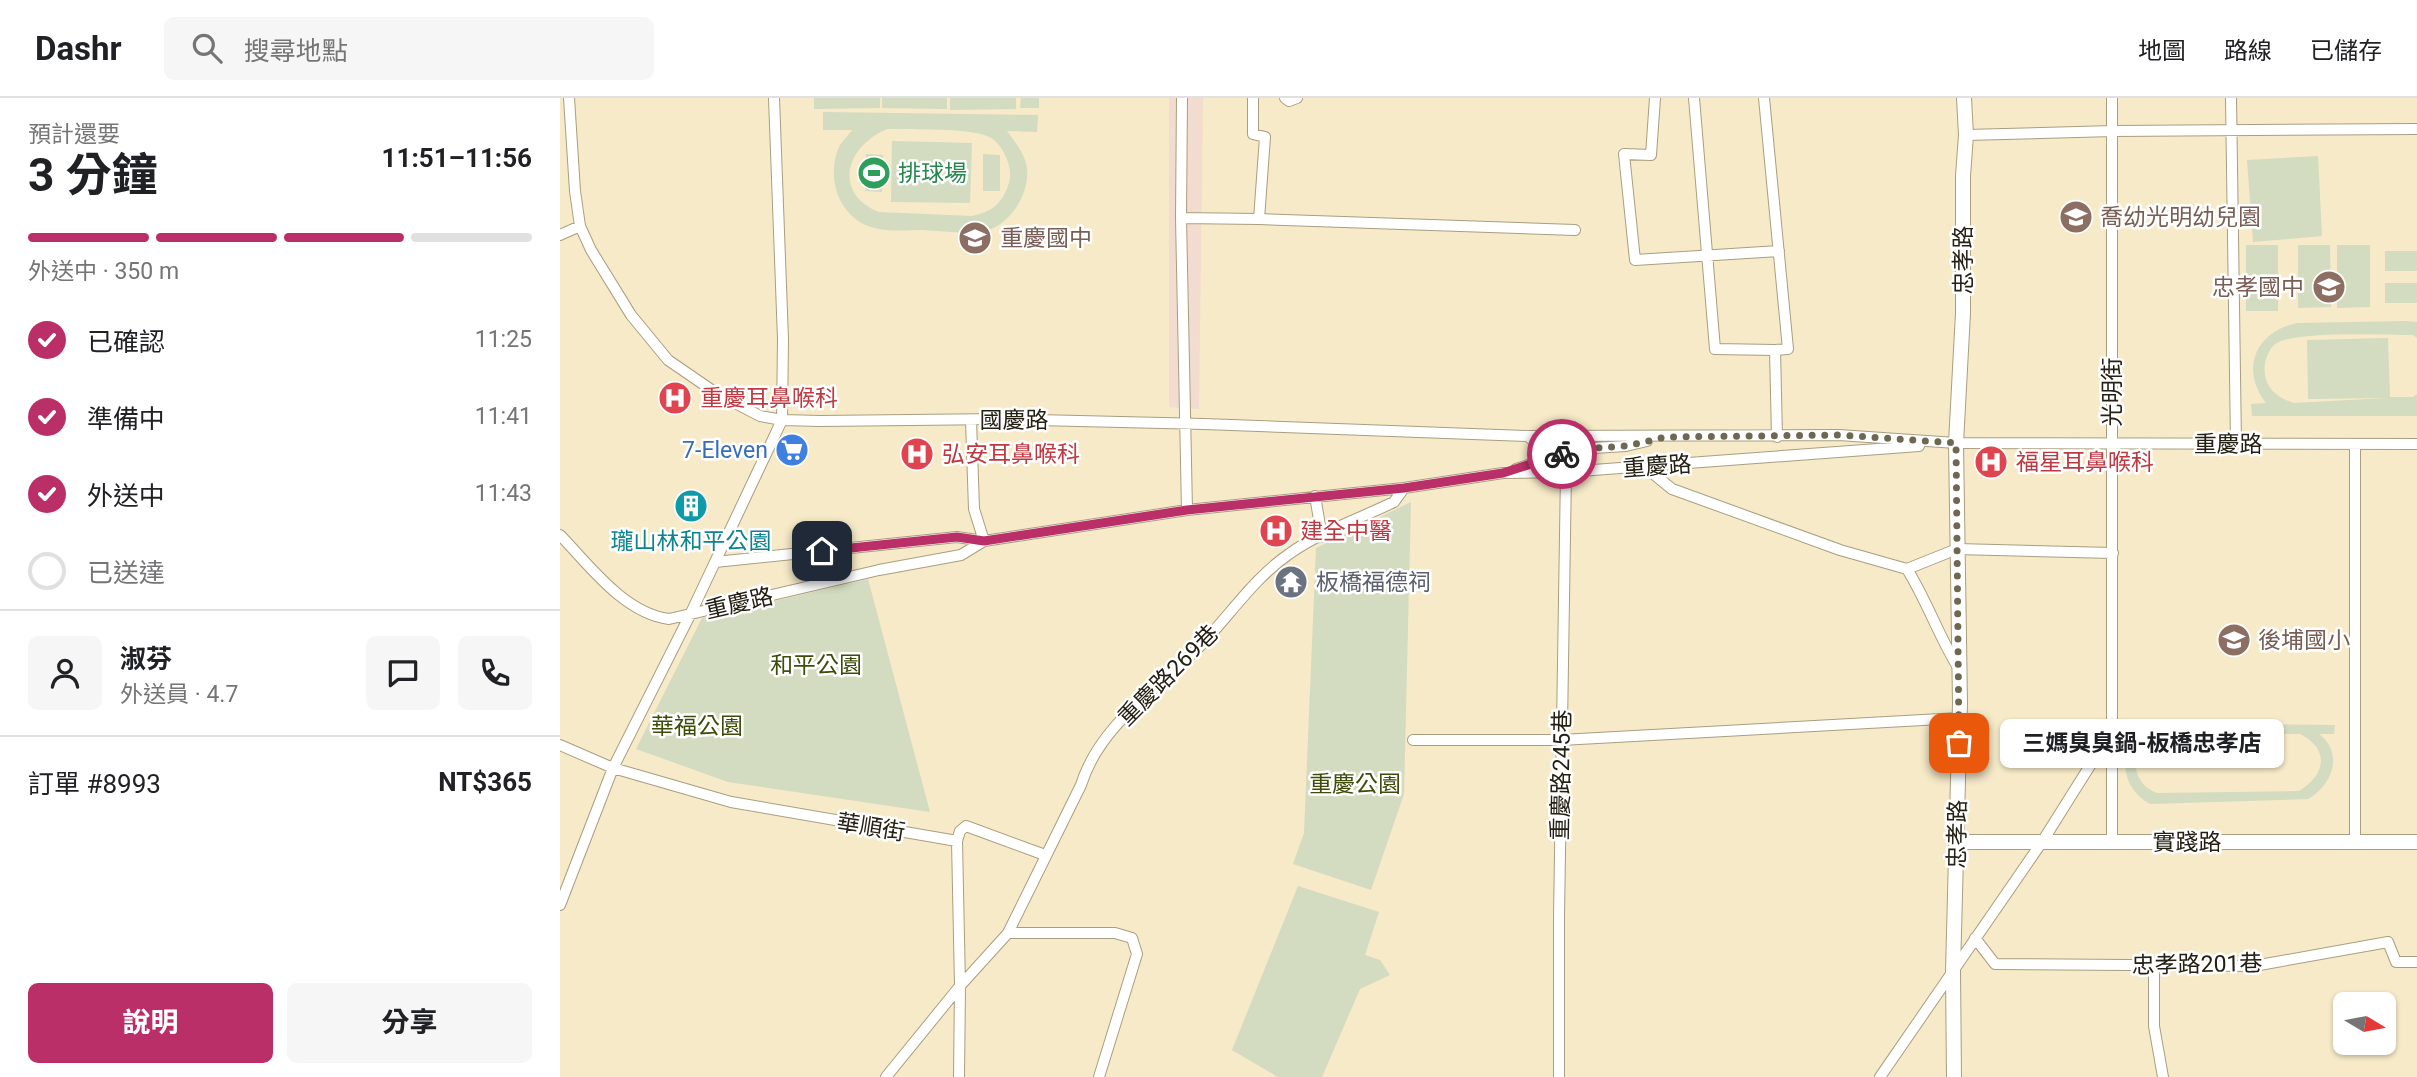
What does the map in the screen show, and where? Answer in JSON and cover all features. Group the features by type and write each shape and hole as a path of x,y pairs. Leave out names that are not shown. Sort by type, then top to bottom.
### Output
{"street":[{"name":"國慶路","path":"569,98 580,226 591,250 631,315 668,360 716,393 760,416 782,420 1185,423 1528,436 1666,437"},
{"path":"715,562 782,420 783,339 774,98"},
{"path":"1182,98 1181,218 1187,510"},
{"path":"1253,98 1252,134 1265,137 1259,219"},
{"path":"1285,98 1289,101 1297,98"},
{"path":"1655,98 1651,155 1624,154 1635,260 1779,251"},
{"path":"1694,98 1715,349 1775,351 1788,349 1764,98"},
{"name":"忠孝路","path":"1954,1077 1953,971 1959,718 1956,443 1963,313 1963,176 1966,135 1964,98"},
{"name":"光明街","path":"2112,98 2112,842"},
{"path":"2231,98 2236,444"},
{"path":"1966,135 2417,129"},
{"path":"1181,218 1575,230"},
{"path":"560,235 580,226"},
{"path":"1775,351 1777,437"},
{"path":"971,420 974,509 984,541"},
{"name":"重慶路","path":"1666,437 1839,435 1956,443 2417,444"},
{"path":"1528,436 1566,472"},
{"path":"1503,473 1578,449 1626,446 1666,437"},
{"name":"重慶路","path":"690,615 715,562 957,537 984,541 1187,510 1404,488 1503,473 1645,467 1956,443"},
{"path":"2355,842 2356,444"},
{"path":"1645,467 1672,489 1840,551 1907,569 1957,549 2113,553"},
{"name":"重慶路245巷","path":"1559,1077 1566,472"},
{"name":"重慶路269巷","path":"886,1077 960,986 1008,933 1086,770 1104,740 1122,718 1199,647 1264,575 1290,553 1394,502 1404,488"},
{"path":"1315,496 1322,537"},
{"path":"560,535 614,591 648,613 669,619 690,615"},
{"name":"重慶路","path":"690,615 878,570 961,555 984,541"},
{"path":"1907,569 1923,595 1946,648 1959,670"},
{"path":"560,905 613,768 690,615"},
{"path":"1413,740 1562,740 1959,718"},
{"path":"1880,1077 2042,842 2113,729"},
{"name":"華順街","path":"560,745 613,768 732,802 957,841"},
{"path":"959,1077 957,841 960,831 966,826 1045,855"},
{"name":"實踐路","path":"1957,842 2417,842"},
{"path":"1008,933 1115,933 1132,938 1137,954 1100,1077"},
{"name":"忠孝路201巷","path":"1975,938 1995,964 2254,966 2388,942 2396,962 2417,962"},
{"path":"2154,965 2154,1026 2163,1077"}],"shaded area":[{"path":"1169,98 1203,98 1199,409 1169,407"}],"green space":[{"path":"814,98 880,98 880,108 814,109"},
{"path":"882,98 947,98 947,109 882,108"},
{"path":"950,98 1016,98 1016,109 950,110"},
{"path":"1021,98 1039,98 1039,108 1020,108"},
{"path":"823,112 1038,115 1037,132 1007,131 1026,163 1026,185 1017,206 1010,216 992,229 974,233 886,230 863,224 845,207 835,185 835,159 840,145 852,130 823,130","holes":["887,129 971,132 991,138 1002,150 1009,166 1009,182 1005,193 999,203 990,210 972,216 879,212 864,204 850,182 850,170 862,146"]},
{"path":"892,141 972,143 970,203 891,202"},
{"name":"排球場","path":"866,154 883,155 882,192 865,191"},
{"name":"排球場","path":"983,154 1000,155 1000,191 983,191"},
{"path":"2318,156 2322,236 2253,242 2247,160"},
{"path":"2246,245 2278,245 2278,311 2246,311"},
{"path":"2298,245 2330,245 2331,307 2298,308"},
{"path":"2337,245 2370,245 2370,307 2337,308"},
{"path":"2385,251 2417,251 2417,271 2385,271"},
{"path":"2385,283 2417,283 2417,303 2385,303"},
{"path":"2417,322 2417,338 2413,335 2340,334 2284,340 2269,351 2265,375 2268,385 2275,393 2294,403 2386,398 2308,399 2307,340 2388,338 2390,397 2413,397 2417,394 2417,416 2252,416 2251,404 2266,403 2258,390 2253,366 2256,354 2271,335 2297,323"},
{"name":"重慶公園","path":"1411,502 1404,794 1371,890 1293,864 1304,833 1316,548"},
{"name":"和平公園","path":"868,579 930,812 728,782 636,749 702,618"},
{"path":"2126,723 2335,725 2334,734 2319,734 2331,750 2333,759 2329,777 2324,786 2308,799 2150,804 2141,798 2129,782 2125,763 2130,744 2136,735 2125,734","holes":["2163,734 2300,734 2316,747 2321,762 2315,777 2299,791 2157,793 2147,787 2136,770 2136,761 2144,744 2152,737"]},
{"path":"1298,886 1379,912 1365,955 1380,960 1390,975 1360,989 1322,1077 1278,1077 1232,1050"}],"way so far":[{"path":"1562,454 1578,449 1626,446 1666,437 1839,435 1956,443 1959,743"}],"place":[{"name":"排球場","path":"874,173"},
{"name":"喬幼光明幼兒園","path":"2076,217"},
{"name":"重慶國中","path":"975,238"},
{"name":"忠孝國中","path":"2329,287"},
{"name":"重慶耳鼻喉科","path":"675,398"},
{"name":"7-Eleven","path":"792,450"},
{"name":"弘安耳鼻喉科","path":"917,454"},
{"name":"福星耳鼻喉科","path":"1991,462"},
{"name":"瓏山林和平公園","path":"691,506"},
{"name":"建全中醫","path":"1276,531"},
{"name":"板橋福德祠","path":"1291,582"},
{"name":"後埔國小","path":"2234,640"},
{"name":"三媽臭臭鍋-板橋忠孝店","path":"1959,743"}],"route":[{"path":"822,551 957,537 984,541 1187,510 1404,488 1503,473 1562,454"}],"park label":[{"name":"華福公園","path":"697,726"}]}
